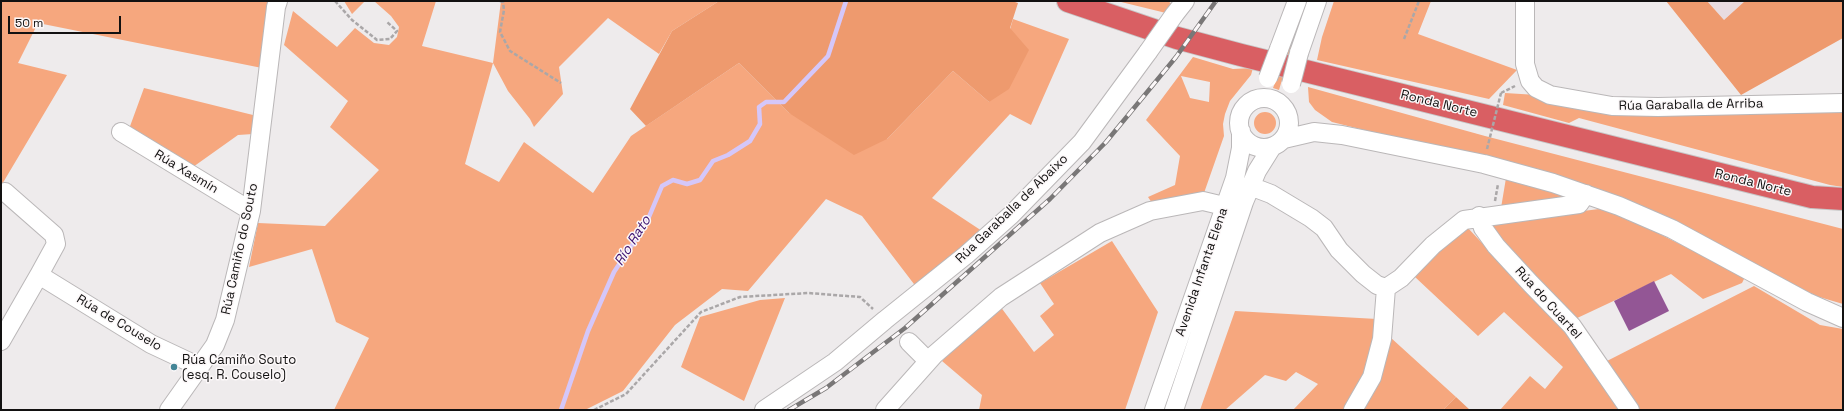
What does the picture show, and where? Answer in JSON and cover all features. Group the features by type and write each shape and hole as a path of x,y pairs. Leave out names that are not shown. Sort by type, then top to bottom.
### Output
{"highway":[{"name":"Ronda Norte","path":"1068,1 1177,38 1812,197 1843,199"},
{"name":"Ronda Norte","path":"1812,197 1843,212"}],"street":[{"name":"Rúa Camiño do Souto","path":"169,410 215,344 226,320 251,211 276,7 278,1"},
{"name":"Rúa Garaballa de Abaixo","path":"764,410 835,362 884,320 966,255 1011,215 1082,142 1185,1"},
{"path":"1297,1 1268,78 1253,101 1245,107 1239,123 1246,140 1259,148 1302,134 1325,132"},
{"path":"1278,143 1288,126 1287,113 1291,84 1299,53 1317,1"},
{"name":"Rúa Garaballa de Arriba","path":"1525,1 1525,64 1530,82 1536,88 1550,95 1612,106 1658,107 1843,103"},
{"path":"1253,101 1268,99 1275,101 1287,113 1325,132 1490,165 1586,194 1619,206 1672,229 1807,302 1843,318"},
{"name":"Avenida Infanta Elena","path":"1154,410 1238,166 1241,131"},
{"name":"Rúa Xasmín","path":"121,132 251,211"},
{"name":"Avenida Infanta Elena","path":"1174,410 1250,186 1263,160 1278,143"},
{"path":"1250,186 1277,197 1311,218 1324,228 1339,250 1363,274 1377,285 1386,288"},
{"path":"1,341 56,244 54,235 5,192"},
{"path":"1386,288 1401,278 1447,232 1464,220 1579,204 1586,194"},
{"path":"884,410 928,361 1001,297 1100,233 1150,211 1203,201 1224,206"},
{"name":"Rúa do Cuartel","path":"1486,216 1483,228 1496,246 1572,326 1630,410"},
{"name":"Rúa de Couselo","path":"39,275 151,344 200,367"},
{"path":"1353,410 1372,377 1382,339 1386,288"},
{"path":"909,342 928,361"}],"path":[{"path":"335,1 352,20 378,40 390,39 397,31 388,22"},
{"path":"500,1 503,2 504,10 500,32 510,51 561,84"},
{"path":"1404,39 1420,1"},
{"path":"1487,149 1501,93"},
{"path":"1486,216 1499,177"},
{"path":"594,410 626,394 701,312 740,297 808,292 860,297 884,320"}],"shaded area":[{"path":"1,1 272,1 262,68 38,23 18,63 67,75 1,186"},
{"path":"344,1 365,1 352,14"},
{"path":"374,1 436,1 422,46 493,63 465,164 499,182 524,142 593,193 631,136 739,63 789,113 887,139 953,71 989,102 1013,19 1069,39 1031,125 1010,114 932,198 982,231 917,288 862,216 826,199 748,291 722,289 675,325 623,391 585,410 334,410 369,338 336,322 312,249 249,267 258,223 325,226 379,170 330,127 348,101 284,45 293,11 337,47 355,28 374,43 389,45 397,37 399,27 391,16"},
{"path":"501,1 719,1 672,31 659,54 608,18 559,67 563,94 534,127 530,119 508,91 493,63"},
{"path":"719,1 1012,1 1018,3 1010,28 1029,50 1009,89 989,102 953,71 887,139 854,155 789,113 739,63 646,126 630,109 672,31"},
{"path":"1117,1 1168,1 1173,5 1166,13"},
{"path":"1334,1 1431,1 1418,34 1517,70 1489,99 1317,60 1322,37"},
{"path":"1666,1 1707,1 1724,20 1745,1 1843,1 1843,38 1741,95"},
{"path":"1707,1 1745,1 1724,20"},
{"path":"1292,38 1294,39 1279,90 1273,88"},
{"path":"1193,57 1233,69 1253,68 1251,75 1230,101 1223,124 1224,136 1204,193 1154,206 1148,197 1175,185 1180,156 1146,120","holes":["1181,76 1210,82 1209,102 1190,98"]},
{"path":"1308,87 1485,136 1843,229 1843,304 1816,296 1665,217 1599,189 1503,160 1332,122 1315,110 1309,102"},
{"path":"144,88 253,115 253,134 238,135 193,167 129,129"},
{"path":"1505,93 1537,95 1680,113 1843,112 1843,187 1830,185 1579,118 1569,123 1503,105"},
{"path":"1265,112 1273,115 1276,123 1273,131 1265,134 1257,131 1254,123 1257,115"},
{"path":"1506,178 1571,197 1501,208"},
{"path":"1599,209 1626,217 1745,277 1742,283 1703,299 1671,274 1573,320 1496,236 1493,225 1505,221"},
{"path":"1467,227 1572,339 1620,410 1500,410 1530,376 1545,389 1563,367 1504,312 1478,336 1415,277 1434,251"},
{"path":"1112,241 1158,312 1125,410 979,410 982,395 942,361 1000,306 1034,352 1054,335 1040,316 1054,304 1040,283"},
{"path":"1754,286 1820,325 1843,329 1843,410 1638,410 1605,362"},
{"path":"785,298 744,401 681,367 700,317 760,300"},
{"path":"1235,311 1377,319 1372,352 1362,382 1344,410 1293,410 1318,384 1296,372 1286,381 1265,375 1225,410 1200,410"},
{"path":"1390,337 1456,397 1443,410 1357,410"},
{"path":"1456,397 1470,410 1443,410"}],"building":[{"path":"1654,281 1669,311 1629,331 1614,301"}],"waterway":[{"name":"Río Rato","path":"561,410 588,331 614,272 646,224 662,186 673,180 687,184 700,180 713,161 728,155 750,141 760,124 759,107 766,102 784,102 828,56 846,1"}],"railway":[{"path":"789,410 826,388 905,328 1050,199 1106,142 1176,57 1216,1"}],"place":[{"name":"Rúa Camiño Souto (esq. R. Couselo)","path":"174,367"}]}
